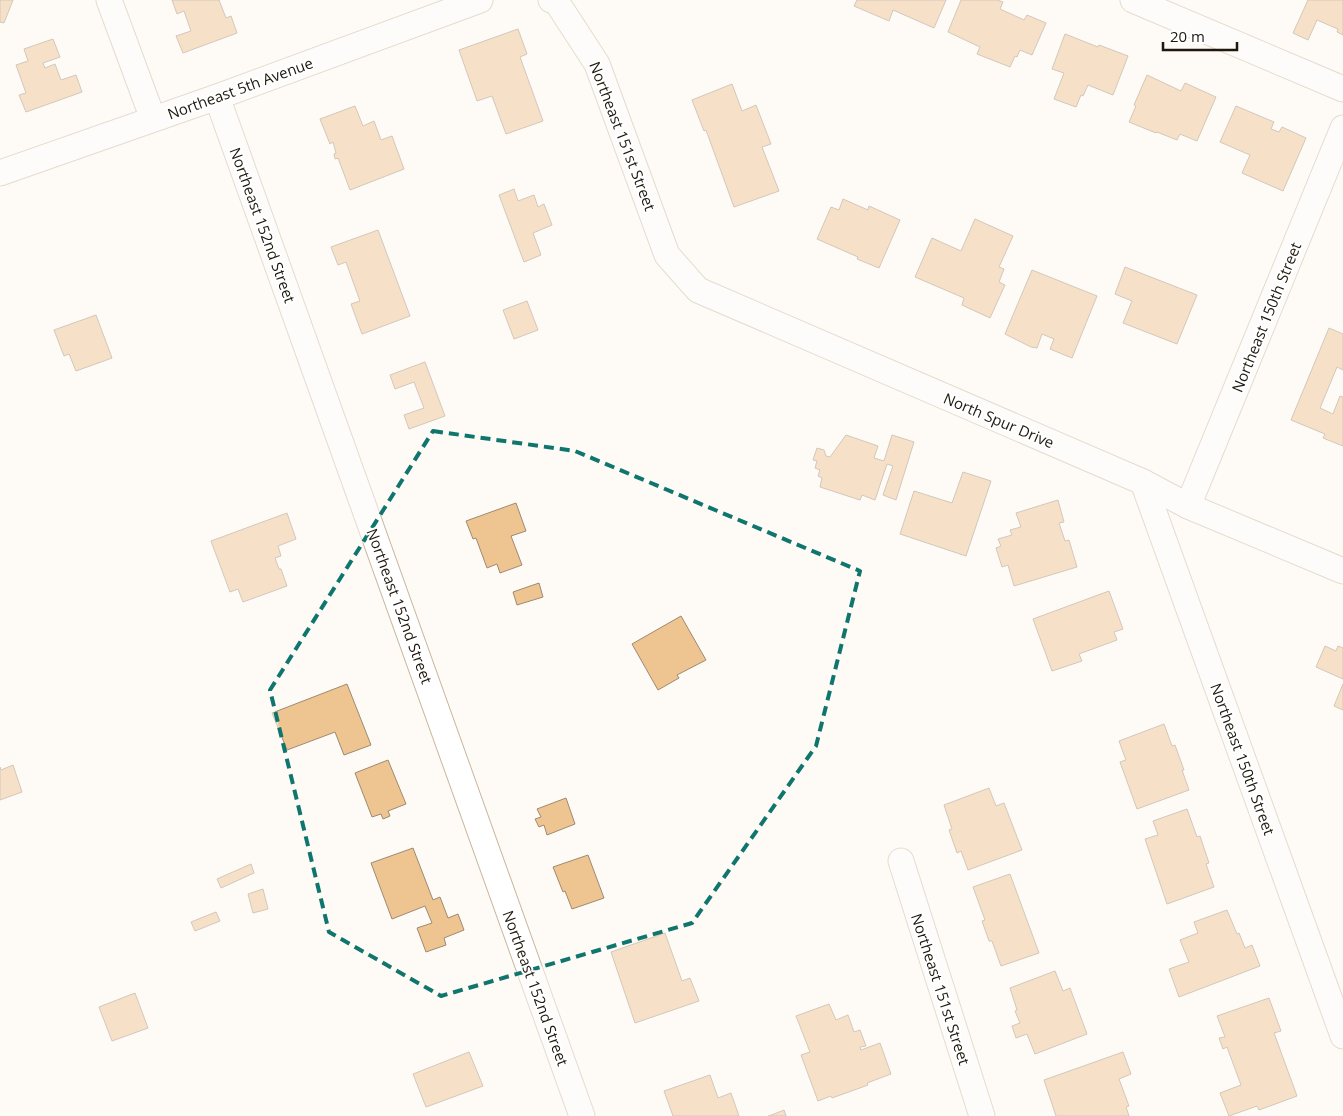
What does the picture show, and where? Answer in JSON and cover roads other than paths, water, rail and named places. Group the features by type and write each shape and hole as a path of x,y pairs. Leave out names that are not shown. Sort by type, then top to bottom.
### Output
{"street":[{"path":"109,0 153,119"},
{"name":"Northeast 5th Avenue","path":"0,173 217,97 480,0"},
{"name":"Northeast 151st Street","path":"552,0 556,1 597,64 667,254"},
{"path":"1133,0 1169,7 1343,89"},
{"name":"Northeast 152nd Street","path":"217,97 582,1116"},
{"name":"Northeast 150th Street","path":"1188,506 1343,128"},
{"name":"North Spur Drive","path":"667,254 698,290 1143,482 1188,506 1343,571"},
{"name":"Northeast 150th Street","path":"1143,482 1343,1036"},
{"name":"Northeast 151st Street","path":"900,861 982,1116"}]}
